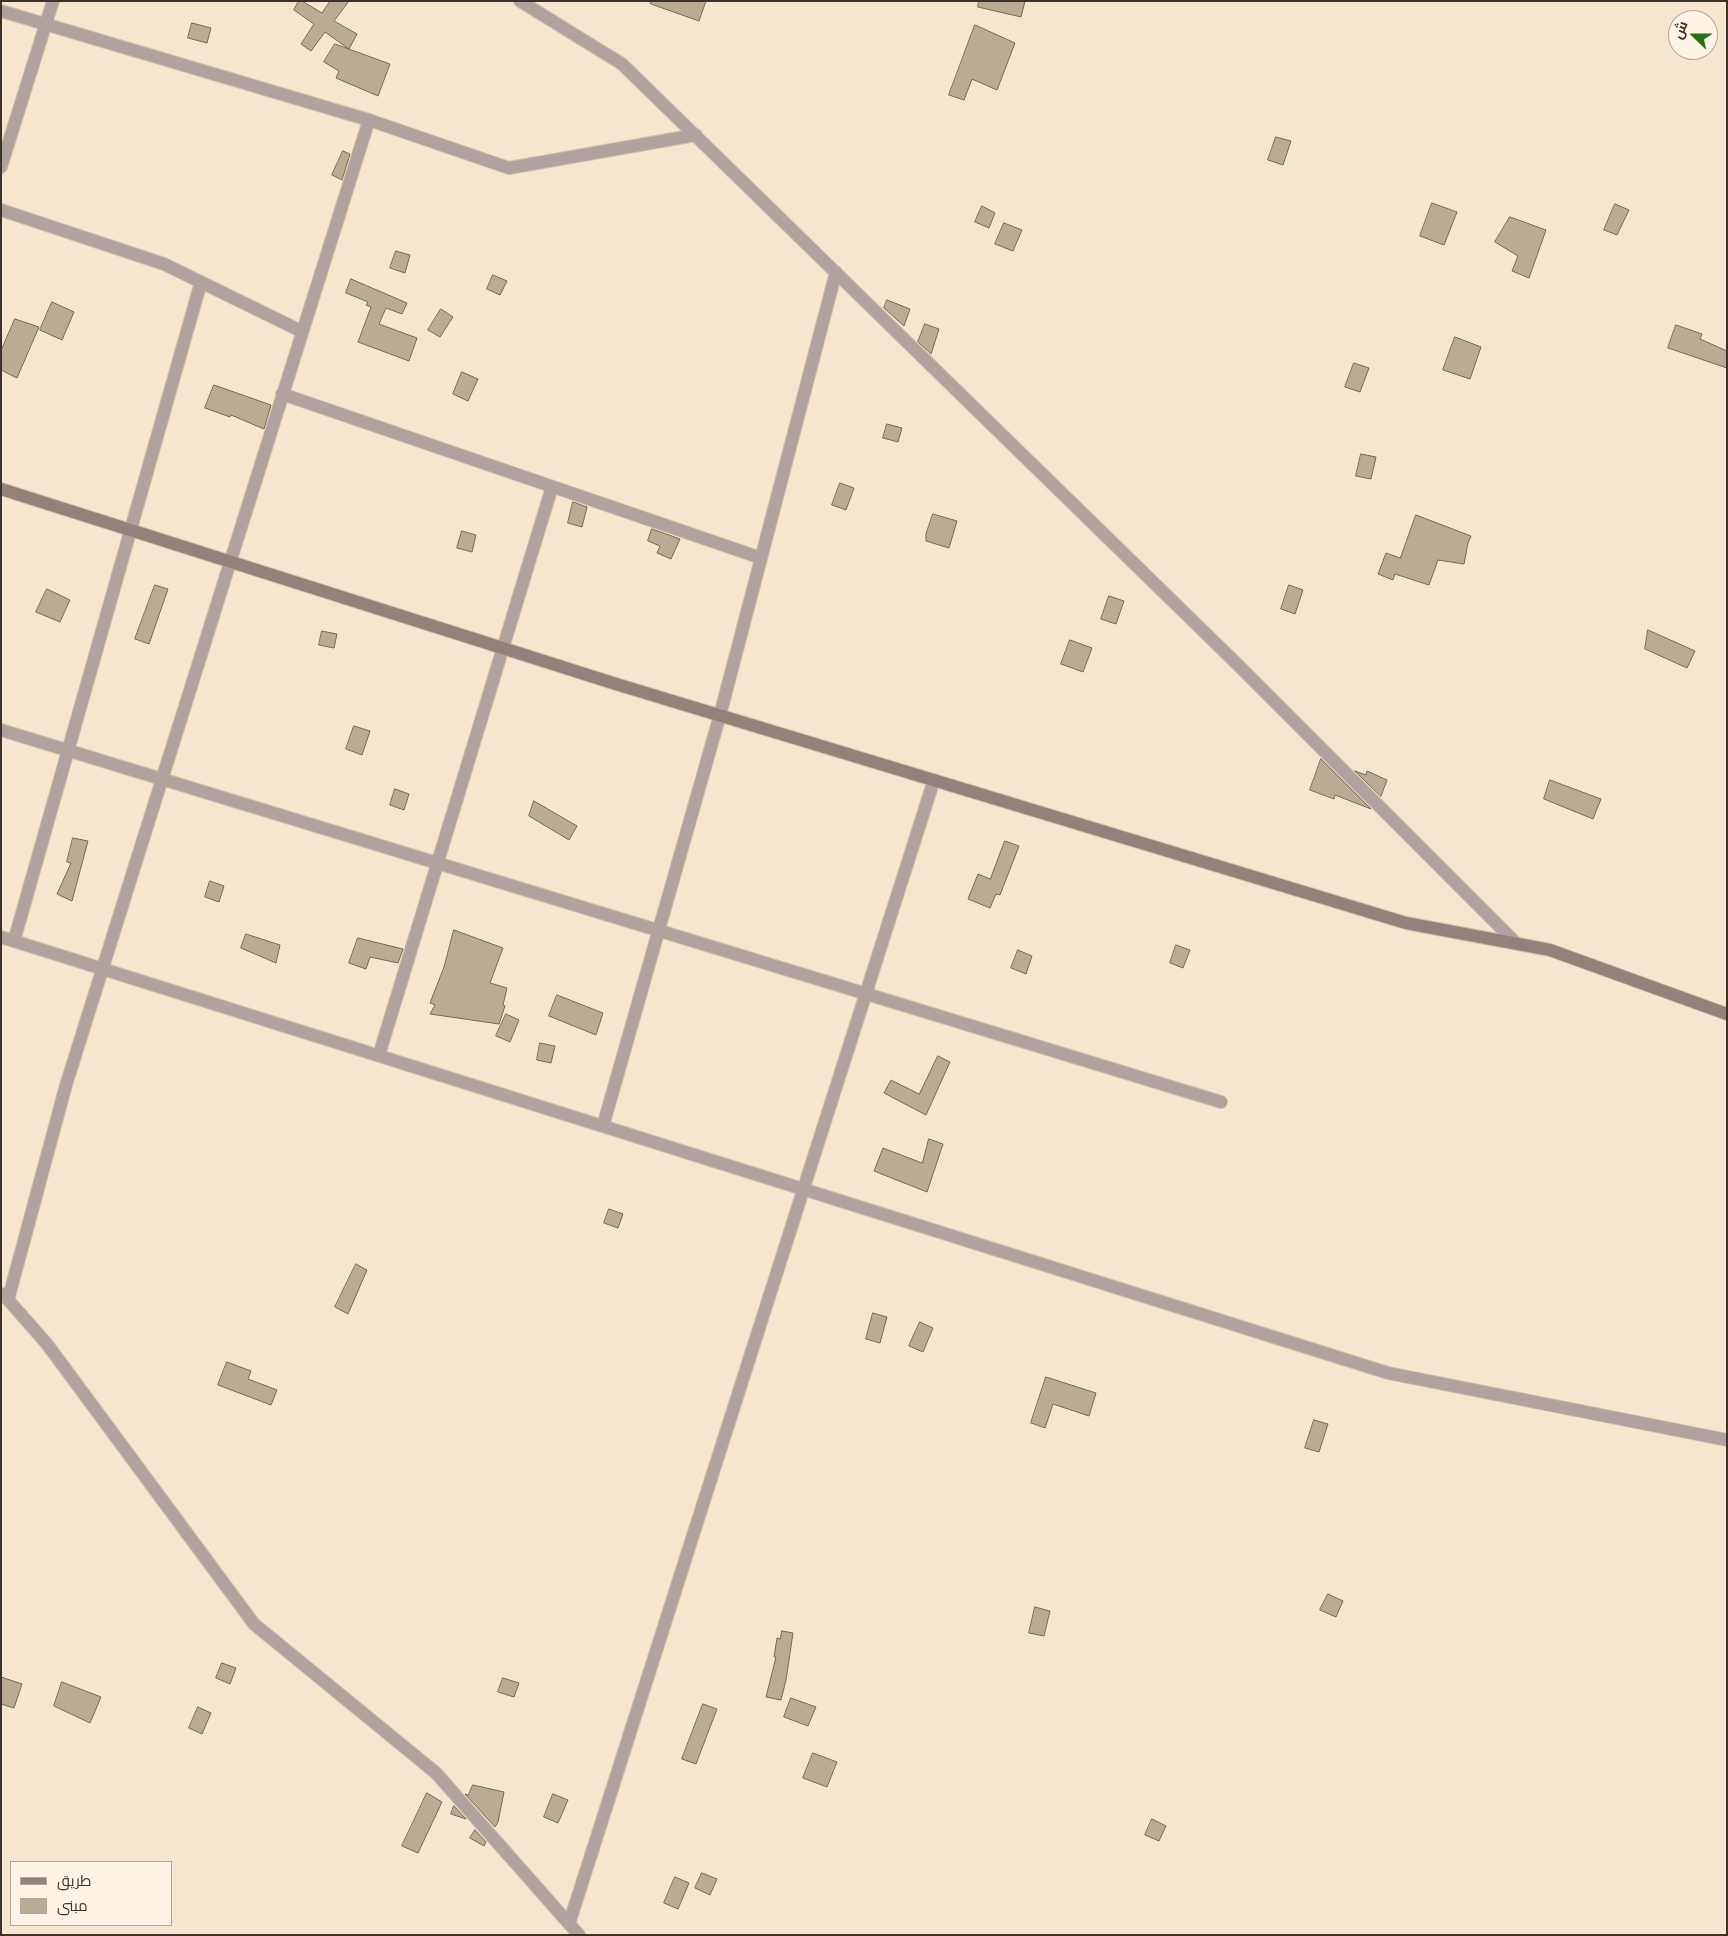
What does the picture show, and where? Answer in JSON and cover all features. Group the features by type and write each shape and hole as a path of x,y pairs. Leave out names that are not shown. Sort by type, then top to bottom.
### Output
{"street":[{"path":"1,167 53,1"},
{"path":"520,1 622,64 1236,663 1516,943"},
{"path":"1,11 46,26 369,120 509,168 696,136"},
{"path":"369,120 66,1085 4,1296 47,1344 254,1624 436,1773 579,1935"},
{"path":"1,210 164,264 302,331"},
{"path":"603,1126 720,715 836,272"},
{"path":"201,282 68,750 7,939 1388,1373 1727,1440"},
{"path":"282,394 761,558"},
{"path":"380,1055 552,487"},
{"path":"1,489 503,648 1406,923 1550,950 1727,1014"},
{"path":"1,730 1221,1102"},
{"path":"568,1924 934,780"}],"building":[{"path":"299,1 322,13 330,1 349,1 334,21 357,34 349,49 325,32 311,51 301,44 314,24 294,10"},
{"path":"651,1 706,1 699,21 651,4"},
{"path":"979,1 1025,1 1021,17 978,7"},
{"path":"192,23 211,28 207,43 188,38"},
{"path":"975,25 1015,43 997,90 972,79 964,100 949,95"},
{"path":"335,44 390,64 378,96 336,78 339,71 324,62"},
{"path":"1276,137 1291,141 1283,165 1268,160"},
{"path":"343,151 350,154 342,180 332,175"},
{"path":"1432,203 1457,212 1444,245 1420,236"},
{"path":"1615,204 1629,210 1617,235 1604,230"},
{"path":"982,206 995,213 989,228 975,222"},
{"path":"1510,217 1546,230 1529,278 1512,271 1518,256 1495,242"},
{"path":"1004,223 1022,230 1013,251 995,244"},
{"path":"396,251 410,255 405,273 390,268"},
{"path":"493,275 507,281 500,295 487,289"},
{"path":"351,279 407,303 402,314 386,308 379,324 417,338 409,361 358,342 371,307 366,305 368,302 346,293"},
{"path":"887,300 910,309 904,326 884,308"},
{"path":"52,302 74,312 62,340 40,330"},
{"path":"441,309 453,317 440,337 428,330"},
{"path":"15,319 39,327 17,378 1,370 1,351"},
{"path":"925,324 939,329 931,354 918,342"},
{"path":"1676,325 1702,334 1700,339 1727,351 1727,368 1668,348"},
{"path":"1455,337 1481,347 1470,379 1443,370"},
{"path":"1354,363 1369,368 1360,392 1345,387"},
{"path":"462,372 478,379 468,401 453,394"},
{"path":"214,385 271,405 264,429 231,415 230,417 205,408"},
{"path":"887,424 902,428 898,442 883,438"},
{"path":"1361,454 1376,457 1371,479 1356,476"},
{"path":"840,483 854,488 846,510 832,505"},
{"path":"573,502 587,507 582,527 568,523"},
{"path":"933,514 957,521 949,548 926,541 926,534"},
{"path":"1416,515 1471,536 1464,564 1438,560 1429,585 1395,574 1393,580 1378,574 1386,553 1400,558"},
{"path":"652,529 680,539 671,559 657,553 660,546 648,541"},
{"path":"462,531 476,535 472,552 457,548"},
{"path":"155,585 168,589 149,644 135,639"},
{"path":"1289,585 1303,590 1295,614 1281,609"},
{"path":"47,589 70,600 60,622 36,612"},
{"path":"1109,596 1124,601 1116,624 1101,619"},
{"path":"1648,630 1695,651 1687,668 1645,649"},
{"path":"322,631 337,634 334,648 319,645"},
{"path":"1070,640 1092,648 1083,672 1061,664"},
{"path":"354,726 370,731 362,755 346,749"},
{"path":"1321,759 1371,809 1335,795 1334,799 1310,790"},
{"path":"1355,771 1366,775 1367,771 1387,780 1381,796"},
{"path":"1550,780 1601,799 1593,819 1544,799"},
{"path":"395,789 409,794 404,810 390,805"},
{"path":"534,801 577,826 569,840 529,816"},
{"path":"73,838 88,841 72,901 57,894 71,863 67,862"},
{"path":"1005,841 1019,846 1000,895 996,894 990,908 968,899 978,874 990,879"},
{"path":"210,881 224,886 219,902 205,897"},
{"path":"454,930 503,948 490,983 507,988 503,1005 505,1006 499,1024 430,1014 435,1005 430,1003 444,967"},
{"path":"246,934 280,945 276,963 241,948"},
{"path":"358,938 403,949 398,963 370,957 366,969 349,963"},
{"path":"1176,945 1190,950 1183,968 1170,963"},
{"path":"1018,950 1032,956 1026,974 1011,968"},
{"path":"557,995 603,1013 596,1035 549,1016"},
{"path":"506,1014 519,1020 510,1042 496,1036"},
{"path":"540,1043 555,1046 551,1063 537,1060"},
{"path":"938,1056 950,1062 926,1115 884,1093 891,1080 919,1094"},
{"path":"929,1139 943,1144 927,1192 874,1171 883,1148 922,1163"},
{"path":"609,1209 623,1214 618,1228 604,1223"},
{"path":"356,1264 367,1270 348,1314 335,1307"},
{"path":"873,1313 887,1317 880,1343 866,1339"},
{"path":"920,1322 933,1328 923,1352 909,1346"},
{"path":"227,1362 251,1371 248,1379 277,1390 271,1405 218,1385"},
{"path":"1046,1377 1096,1393 1089,1416 1053,1404 1045,1428 1031,1423"},
{"path":"1314,1420 1328,1424 1319,1452 1305,1448"},
{"path":"1328,1594 1343,1601 1336,1617 1320,1610"},
{"path":"1035,1607 1050,1611 1044,1636 1029,1633"},
{"path":"782,1631 793,1633 781,1700 766,1697 776,1657 774,1657 777,1638 780,1639"},
{"path":"222,1663 236,1668 230,1684 216,1678"},
{"path":"1,1677 22,1684 14,1708 1,1704"},
{"path":"503,1678 519,1683 514,1697 498,1692"},
{"path":"62,1682 101,1697 90,1723 54,1706"},
{"path":"791,1698 816,1707 808,1726 784,1717"},
{"path":"703,1704 717,1709 696,1764 682,1759"},
{"path":"198,1707 211,1713 202,1734 189,1728"},
{"path":"813,1753 837,1762 827,1787 803,1778"},
{"path":"473,1785 504,1792 498,1822 495,1827 465,1794 468,1795"},
{"path":"427,1793 442,1802 418,1853 402,1846"},
{"path":"553,1794 568,1800 558,1823 544,1817"},
{"path":"454,1806 466,1819 451,1814"},
{"path":"1152,1819 1166,1826 1159,1841 1145,1835"},
{"path":"475,1830 486,1842 484,1846 470,1838"},
{"path":"702,1873 717,1879 710,1895 695,1888"},
{"path":"675,1877 689,1883 678,1909 664,1903"}]}
